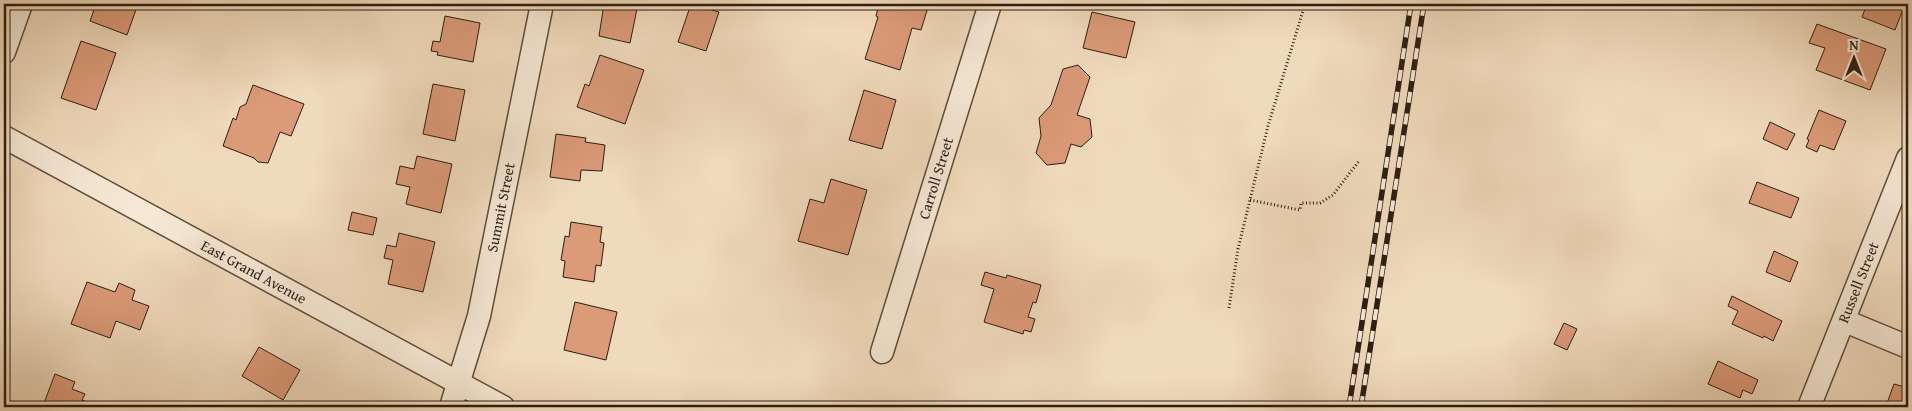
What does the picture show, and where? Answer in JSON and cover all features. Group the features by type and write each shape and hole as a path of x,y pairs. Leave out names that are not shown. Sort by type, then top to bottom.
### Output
{"street":[{"path":"4,52 21,4"},
{"name":"Summit Street","path":"451,407 479,316 542,4"},
{"name":"Carroll Street","path":"882,352 990,4"},
{"name":"East Grand Avenue","path":"4,136 503,407"},
{"name":"Russell Street","path":"1809,407 1908,158"},
{"path":"1844,321 1908,347"}],"path":[{"path":"1229,308 1238,249 1268,126 1305,4"},
{"path":"1250,200 1300,210 1301,203 1320,203 1333,195 1359,162"}],"building":[{"path":"96,4 138,4 127,35 90,21"},
{"path":"604,4 638,4 630,43 599,36"},
{"path":"691,4 719,12 706,51 678,42"},
{"path":"879,4 929,4 921,30 912,28 900,70 865,59 878,17 876,16"},
{"path":"1867,4 1905,4 1895,30 1862,17"},
{"path":"1092,12 1135,22 1126,58 1083,48"},
{"path":"445,16 480,23 473,62 437,55 438,52 431,51 433,41 440,42"},
{"path":"1817,24 1886,49 1870,90 1816,70 1825,48 1809,43"},
{"path":"81,41 116,53 96,110 61,98"},
{"path":"600,55 644,70 625,124 577,107 585,84 589,86"},
{"path":"1078,65 1090,77 1077,115 1090,119 1092,137 1081,147 1071,144 1065,163 1047,165 1036,153 1041,136 1039,118 1051,105 1063,69"},
{"path":"433,84 465,90 455,141 423,134"},
{"path":"253,85 304,104 291,136 280,132 268,163 258,162 254,158 223,146 233,118 236,120 240,107 246,104"},
{"path":"864,90 896,100 882,149 849,140"},
{"path":"1819,110 1846,121 1834,150 1820,145 1817,152 1806,147 1809,140 1807,139"},
{"path":"1770,122 1795,134 1787,150 1763,139"},
{"path":"556,134 586,138 585,142 605,145 602,171 581,170 580,181 550,177"},
{"path":"417,156 452,164 441,213 406,204 410,187 396,184 400,166 414,169"},
{"path":"831,179 867,190 848,255 798,241 810,199 824,203"},
{"path":"1757,182 1799,198 1791,218 1749,203"},
{"path":"352,212 377,218 373,235 348,230"},
{"path":"571,222 602,227 600,242 604,243 601,266 596,265 594,282 563,277 565,261 561,260 565,236 569,237"},
{"path":"399,233 435,242 423,292 388,284 393,260 384,258 387,245 396,247"},
{"path":"1774,251 1798,262 1790,282 1766,272"},
{"path":"985,272 1006,278 1007,275 1041,285 1036,303 1033,302 1028,317 1035,319 1031,332 1024,330 1023,334 984,322 994,289 981,285"},
{"path":"87,282 115,292 119,283 135,290 132,300 149,306 140,330 116,321 110,338 71,324"},
{"path":"1732,296 1782,321 1773,341 1732,324 1738,311 1728,306"},
{"path":"575,302 617,312 606,360 564,350"},
{"path":"1564,323 1577,329 1567,350 1554,344"},
{"path":"259,347 300,370 283,400 242,376"},
{"path":"1718,361 1758,380 1752,394 1743,390 1740,398 1708,384"},
{"path":"55,374 75,382 72,389 85,394 82,400 90,403 89,407 38,407 44,403"},
{"path":"1894,384 1908,388 1908,407 1886,406"}],"railway":[{"path":"1349,407 1411,4"},
{"path":"1361,407 1424,4"}]}
